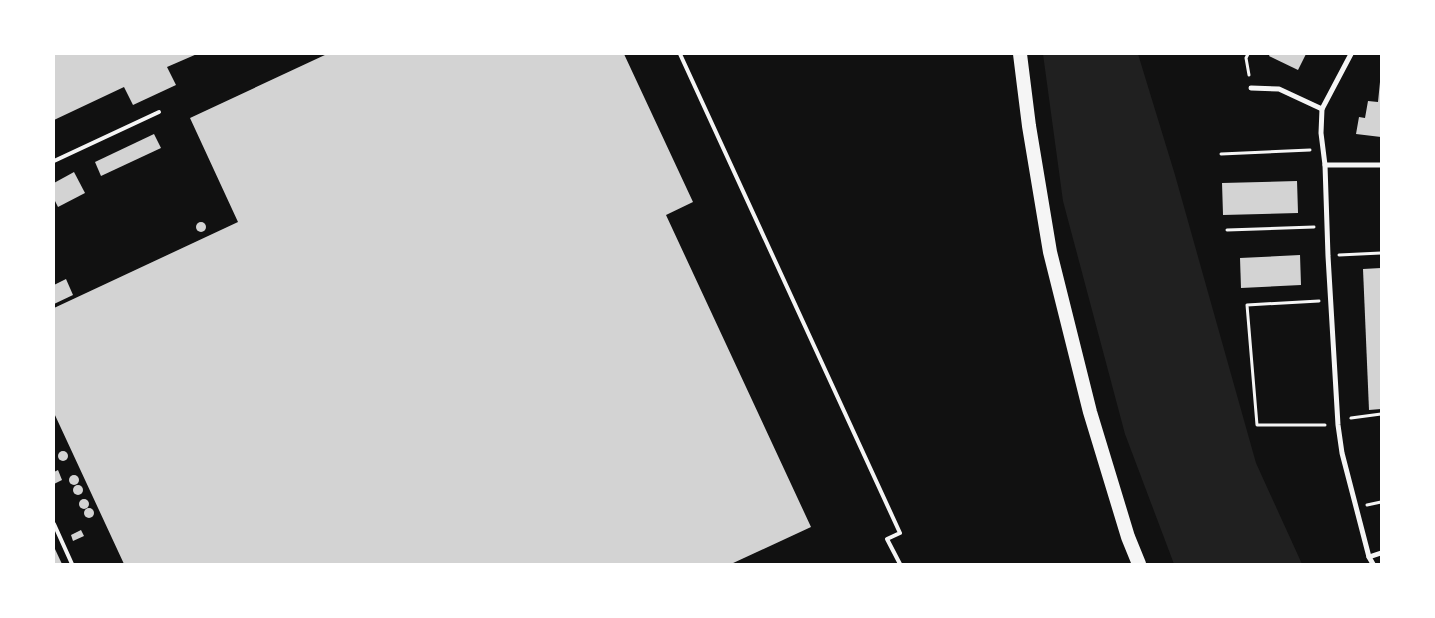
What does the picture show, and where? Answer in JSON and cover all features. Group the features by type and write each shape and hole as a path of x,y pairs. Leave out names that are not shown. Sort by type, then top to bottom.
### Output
{"highway":[{"path":"1020,54 1028,126 1050,252 1090,412 1128,537 1139,564"}],"street":[{"path":"1351,54 1322,109 1321,133 1325,165 1328,256 1338,422 1342,453 1369,557 1373,564"},
{"path":"1251,88 1279,89 1322,109"},
{"path":"1325,165 1381,165"},
{"path":"1369,557 1381,553"}],"lane":[{"path":"680,54 900,532 887,539 900,564"},
{"path":"54,161 159,112"},
{"path":"54,524 72,564"}],"path":[{"path":"1248,54 1246,58 1251,88"},
{"path":"1221,154 1323,150"},
{"path":"1227,230 1327,227"},
{"path":"1328,256 1381,253"},
{"path":"1331,301 1247,305 1257,425 1338,422 1381,414"}],"shaded area":[{"path":"1043,54 1138,54 1175,175 1256,463 1302,564 1174,564 1125,434 1063,201"}],"building":[{"path":"54,54 197,54 167,67 176,85 133,105 124,87 54,120"},
{"path":"327,54 624,54 693,202 666,215 811,527 731,564 124,564 54,413 54,308 238,222 190,118"},
{"path":"1270,54 1306,54 1298,70 1269,56"},
{"path":"1380,82 1381,137 1356,134 1359,117 1365,118 1368,101 1378,102"},
{"path":"154,134 161,148 101,176 95,162"},
{"path":"74,172 85,193 58,207 54,199 54,183"},
{"path":"1297,181 1298,213 1223,215 1222,183"},
{"path":"199,222 203,222 206,227 205,231 199,232 196,229 196,225"},
{"path":"1300,255 1301,285 1241,288 1240,258"},
{"path":"1381,268 1381,409 1369,410 1363,269"},
{"path":"66,279 73,295 54,304 54,285"},
{"path":"61,451 65,451 68,456 67,460 61,461 58,458 58,454"},
{"path":"58,470 62,480 54,484 54,472"},
{"path":"72,475 76,475 79,480 78,484 72,485 69,482 69,478"},
{"path":"76,485 80,485 83,490 82,494 76,495 73,492 73,488"},
{"path":"82,499 86,499 89,504 88,508 82,509 79,506 79,502"},
{"path":"87,508 91,508 94,513 93,517 87,518 84,515 84,511"},
{"path":"81,530 84,536 73,541 71,535"},
{"path":"54,547 62,564 54,564"}]}
